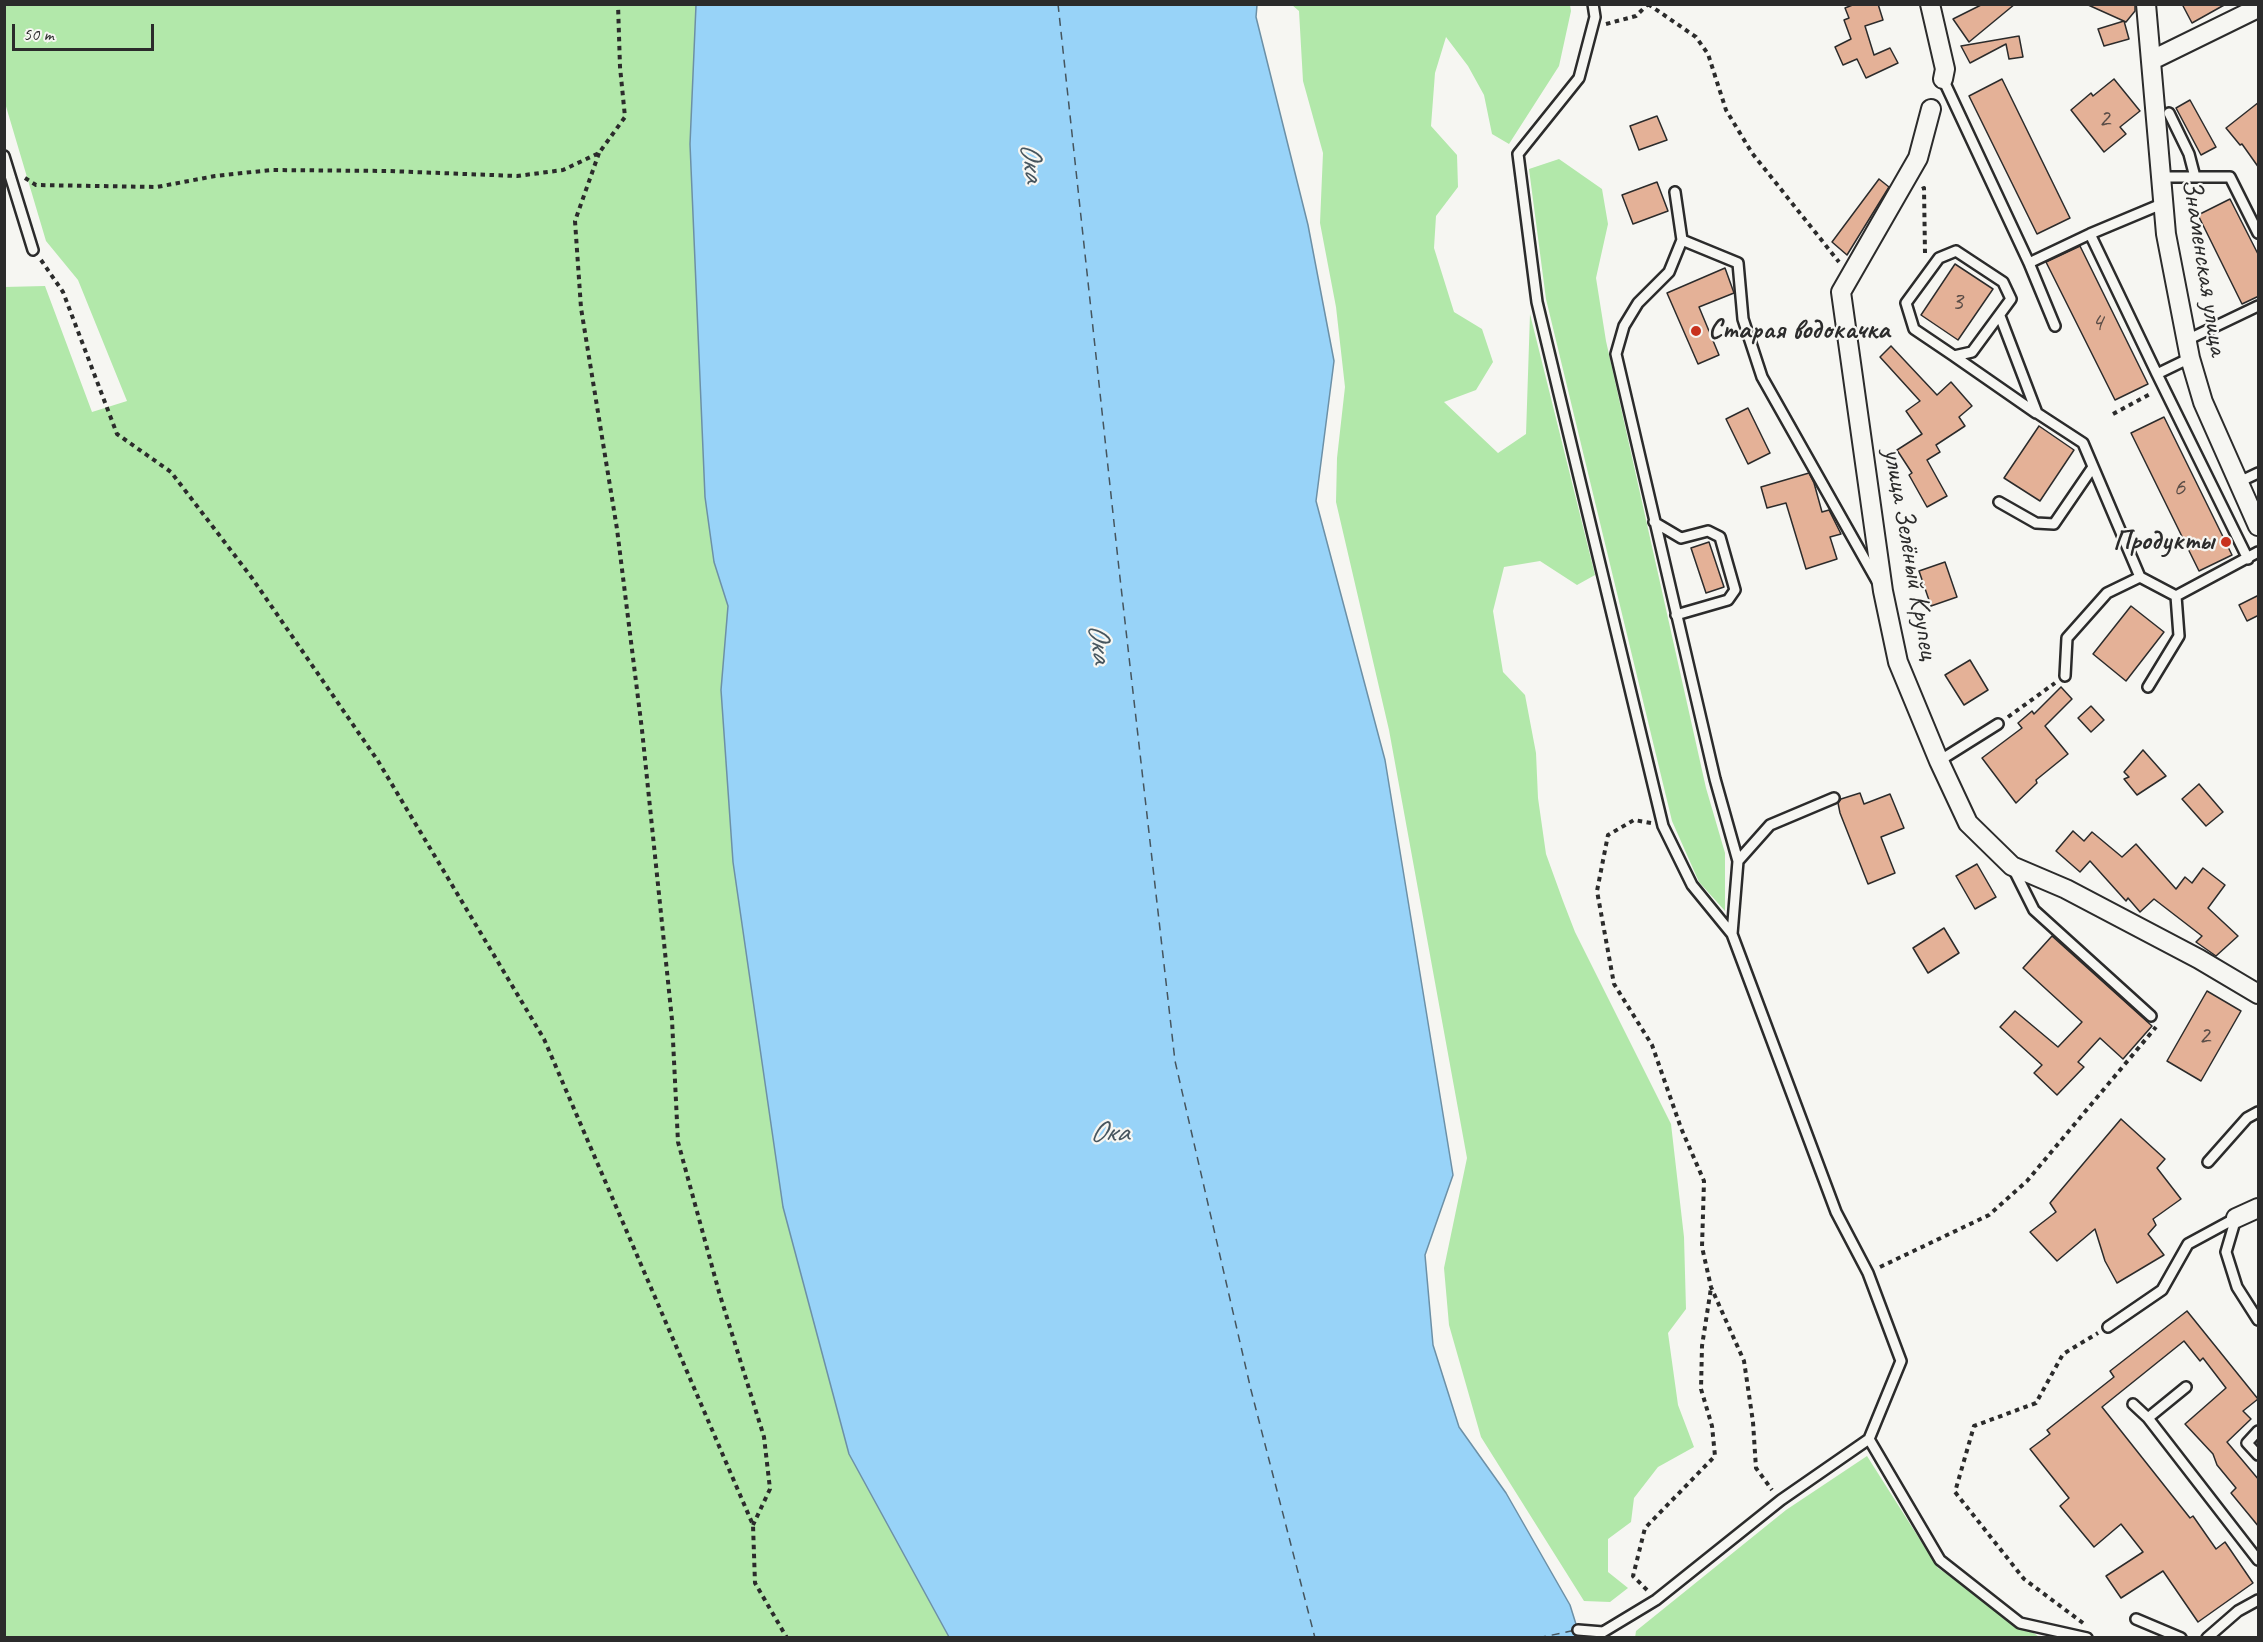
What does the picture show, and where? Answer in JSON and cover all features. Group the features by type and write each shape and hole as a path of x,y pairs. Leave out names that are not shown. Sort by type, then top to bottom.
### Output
{"street":[{"path":"1930,4 1945,69 1943,79"},
{"name":"Знаменская улица","path":"2146,4 2166,234 2188,349 2204,402 2259,526"},
{"path":"2152,60 2259,8"},
{"name":"улица Зелёный Крупец","path":"1931,109 1918,158 1840,292 1883,591 1898,662 1939,761 1968,823 2012,866 2066,889 2199,959 2259,994"},
{"path":"2236,1218 2259,1208"}],"lane":[{"path":"1578,1630 1602,1632 1656,1600 1781,1500 1869,1439 1901,1360 1868,1273 1836,1212 1732,934 1692,885 1663,825 1537,302 1518,154 1579,78 1595,17 1593,4"},
{"path":"1943,79 2029,263 2055,326"},
{"path":"2169,113 2189,154 2195,177"},
{"path":"4,156 33,250"},
{"path":"2162,177 2230,177 2259,233"},
{"path":"1675,192 1682,240 1669,272 1638,303 1624,326 1616,354 1714,778 1738,861 1732,934"},
{"path":"2029,263 2164,203"},
{"path":"2090,234 2248,559"},
{"path":"1682,240 1738,263 1743,319 1762,377 1883,591"},
{"path":"1954,356 1972,352 2011,298 2003,282 1956,251 1939,258 1906,303 1914,329 2037,413 2083,442 2140,577 2176,596"},
{"path":"2157,374 2188,349 2259,306"},
{"path":"2000,316 2037,413"},
{"path":"1999,502 2036,523 2054,525 2093,467"},
{"path":"2239,482 2259,473"},
{"path":"1654,522 1681,538 1708,531 1720,537 1735,590 1728,600 1676,615"},
{"path":"2176,596 2259,552"},
{"path":"2066,676 2067,639 2107,593 2140,577"},
{"path":"2148,687 2178,636 2176,596"},
{"path":"1939,761 1998,724"},
{"path":"1738,861 1770,825 1834,798"},
{"path":"2012,866 2034,910 2151,1016"},
{"path":"2208,1162 2247,1118 2259,1112"},
{"path":"2236,1218 2226,1252 2237,1287 2259,1320"},
{"path":"2108,1328 2162,1290 2188,1244 2236,1218"},
{"path":"2148,1418 2186,1387"},
{"path":"2133,1404 2148,1418 2259,1560"},
{"path":"2259,1431 2247,1443 2259,1455"},
{"path":"1869,1439 1940,1560 2020,1623 2087,1638"},
{"path":"2207,1638 2238,1611 2259,1600"},
{"path":"2136,1619 2181,1638"}],"path":[{"path":"618,4 620,67 625,117 599,153 575,221 581,308 616,529 642,730 672,1020 678,1142 719,1292 764,1437 771,1489 753,1525"},
{"path":"1595,17 1604,25 1636,16 1648,4 1696,37 1708,54 1726,110 1752,153 1850,274"},
{"path":"8,169 36,185 157,187 215,176 270,170 388,171 517,176 563,170 599,153"},
{"path":"1897,197 1924,188 1925,275"},
{"path":"33,250 63,292 117,434 171,472 252,578 378,761 544,1039 753,1525 755,1583 787,1638"},
{"path":"2113,414 2163,387"},
{"path":"1998,724 2066,676"},
{"path":"1663,825 1634,820 1608,835 1597,891 1614,984 1652,1045 1681,1128 1704,1181 1702,1247 1711,1287 1744,1361 1754,1422 1756,1468 1781,1500"},
{"path":"1868,1273 1989,1215 2027,1181 2157,1029 2151,1016"},
{"path":"1656,1600 1633,1576 1645,1528 1715,1456 1712,1426 1701,1389 1702,1346 1711,1287"},
{"path":"2086,1624 2024,1579 1954,1492 1974,1426 2036,1403 2063,1354 2108,1328"}],"green space":[{"path":"5,5 696,5 690,144 714,562 728,606 721,690 733,862 783,1207 849,1454 949,1637 5,1637 4,287 45,286 92,412 127,401 78,280 46,241 5,103"},
{"path":"1292,5 1570,5 1571,11 1559,66 1509,144 1492,134 1484,95 1468,66 1446,37 1435,73 1431,126 1457,155 1458,187 1436,216 1434,248 1454,312 1482,329 1493,362 1476,390 1444,402 1498,453 1526,434 1530,314 1595,575 1577,585 1540,561 1504,567 1493,611 1503,672 1525,695 1536,753 1538,798 1546,854 1563,901 1575,932 1671,1124 1684,1237 1686,1309 1668,1333 1678,1405 1694,1447 1658,1467 1634,1498 1631,1522 1608,1539 1608,1572 1628,1588 1610,1602 1584,1601 1481,1437 1449,1325 1444,1268 1467,1158 1389,730 1336,502 1337,458 1345,387 1336,307 1320,223 1323,153 1303,81 1299,11"},
{"path":"1559,159 1602,189 1608,224 1596,278 1606,341 1706,788 1725,853 1725,911 1699,882 1672,821 1546,299 1529,169"},
{"path":"1867,1456 1938,1568 2038,1636 2044,1637 1635,1638 1636,1631 1786,1510"}],"water":[{"name":"Ока","path":"696,5 1257,5 1256,17 1308,225 1334,361 1316,501 1385,760 1453,1175 1425,1255 1433,1345 1459,1427 1506,1493 1570,1605 1580,1637 949,1637 849,1454 783,1207 733,862 721,690 728,606 714,562 705,497 690,144"}],"building":[{"path":"1855,4 1878,4 1883,20 1865,26 1874,55 1890,48 1898,63 1866,78 1857,59 1843,65 1835,47 1851,39 1844,20 1849,18 1845,8"},
{"path":"1983,4 2015,4 1969,42 1953,19"},
{"path":"2086,4 2135,4 2135,11 2126,22"},
{"path":"2182,4 2226,4 2192,23"},
{"path":"2124,21 2129,39 2104,46 2098,29"},
{"path":"2019,36 2023,57 2009,59 2006,44 1970,63 1961,46"},
{"path":"2002,79 2070,218 2037,234 1969,96"},
{"path":"2114,79 2140,111 2120,127 2126,134 2104,152 2071,110 2091,93 2093,96"},
{"path":"2190,100 2216,147 2201,155 2176,108"},
{"path":"2259,102 2259,168 2242,144 2240,145 2226,128"},
{"path":"1657,116 1667,140 1639,150 1630,126"},
{"path":"1879,179 1889,187 1847,255 1832,242"},
{"path":"1657,182 1668,211 1633,224 1622,195"},
{"path":"2230,199 2259,256 2259,296 2242,304 2198,215"},
{"path":"2080,246 2148,384 2115,400 2046,262"},
{"path":"1955,264 1993,289 1958,340 1921,315"},
{"name":"Старая водокачка","path":"1725,268 1734,293 1699,307 1719,355 1698,364 1667,293"},
{"path":"1891,346 1937,395 1951,382 1972,406 1959,417 1965,426 1936,445 1940,452 1927,460 1947,496 1927,507 1909,475 1912,473 1897,450 1922,434 1906,411 1920,401 1880,357"},
{"path":"1748,408 1770,453 1748,464 1726,419"},
{"path":"2164,417 2232,555 2199,571 2131,433"},
{"path":"2039,426 2074,450 2040,501 2004,478"},
{"path":"1809,473 1822,512 1829,510 1841,534 1830,537 1837,559 1806,569 1786,503 1767,508 1761,487"},
{"path":"1709,542 1724,587 1706,593 1691,548"},
{"path":"1945,562 1957,597 1931,606 1919,571"},
{"path":"2259,595 2259,615 2247,621 2239,605"},
{"path":"2131,606 2164,632 2126,681 2093,654"},
{"path":"1970,660 1988,690 1964,705 1945,675"},
{"path":"2061,687 2072,699 2045,726 2068,754 2036,780 2037,783 2016,803 1982,758 2022,728 2018,723 2032,711 2034,714"},
{"path":"2091,706 2104,720 2091,732 2078,718"},
{"path":"2143,750 2166,776 2137,795 2124,779 2129,777 2124,772"},
{"path":"2199,784 2223,812 2206,826 2182,799"},
{"path":"1860,793 1864,804 1890,794 1904,828 1881,837 1895,873 1868,884 1838,803 1841,799"},
{"path":"2073,831 2084,841 2092,832 2122,857 2136,844 2176,889 2185,877 2192,883 2203,868 2225,885 2208,908 2238,936 2216,956 2196,942 2202,936 2154,899 2140,912 2128,898 2126,901 2090,861 2080,872 2056,851"},
{"path":"1977,864 1996,897 1975,909 1956,876"},
{"path":"1944,928 1959,953 1928,973 1913,948"},
{"path":"2052,936 2152,1026 2123,1059 2100,1038 2078,1062 2084,1067 2057,1095 2034,1073 2042,1065 2000,1027 2015,1011 2058,1047 2082,1022 2023,968"},
{"path":"2207,991 2241,1011 2201,1081 2167,1061"},
{"path":"2121,1119 2165,1159 2157,1168 2181,1199 2153,1219 2156,1225 2148,1234 2164,1255 2117,1283 2105,1261 2095,1229 2057,1261 2030,1232 2056,1212 2050,1203"},
{"path":"2187,1311 2258,1399 2243,1411 2251,1419 2227,1442 2259,1480 2259,1527 2231,1493 2236,1488 2217,1465 2213,1454 2185,1424 2226,1388 2203,1358 2200,1361 2184,1341 2102,1407 2190,1518 2193,1516 2216,1549 2225,1542 2253,1583 2198,1622 2163,1571 2121,1598 2106,1576 2143,1552 2121,1524 2094,1547 2060,1506 2069,1498 2030,1449 2050,1434 2047,1430 2114,1377 2110,1371"}],"ferry route":[{"path":"1058,4 1175,1061 1251,1390 1315,1638"},
{"path":"1538,1638 1576,1630"}],"place":[{"name":"Старая водокачка","path":"1696,331"},
{"name":"Продукты","path":"2226,542"}]}
